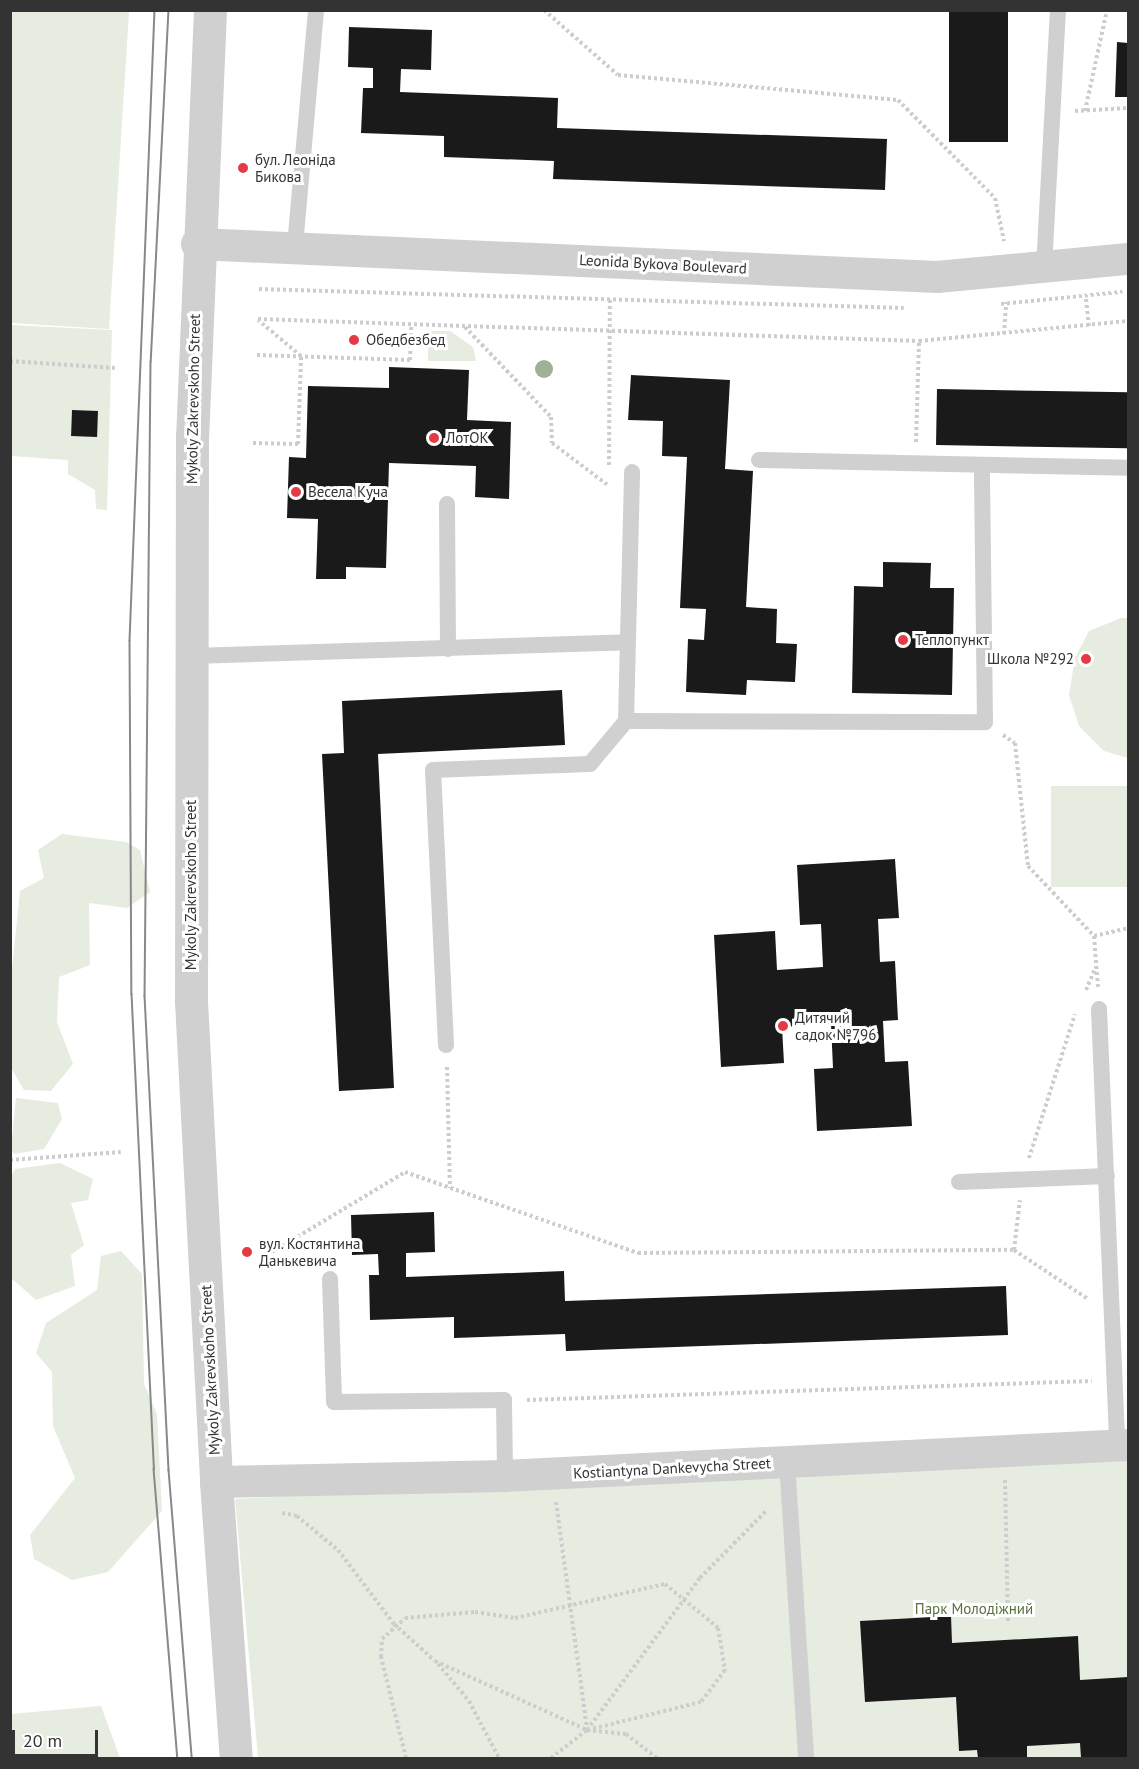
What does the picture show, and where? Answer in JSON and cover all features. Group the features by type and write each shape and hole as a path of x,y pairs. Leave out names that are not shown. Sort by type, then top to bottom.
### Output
{"street":[{"name":"Mykoly Zakrevskoho Street","path":"210,10 196,244 191,1001 216,1482 236,1758"},
{"name":"Leonida Bykova Boulevard","path":"196,244 295,246 937,277 1128,259"},
{"name":"Kostiantyna Dankevycha Street","path":"216,1482 554,1473 788,1475 1123,1446"}],"lane":[{"path":"295,246 316,10"},
{"path":"1044,268 1058,10"},
{"path":"759,460 1128,468"},
{"path":"626,721 985,722 982,465"},
{"path":"446,1045 433,770 590,764 626,721 632,472"},
{"path":"447,504 448,649"},
{"path":"192,656 628,642"},
{"path":"1099,1009 1115,1380 1123,1446"},
{"path":"959,1182 1107,1176"},
{"path":"330,1279 334,1402 504,1400 505,1476"},
{"path":"788,1475 806,1758"}],"path":[{"path":"544,10 618,75 898,100 995,198 1006,248"},
{"path":"1085,111 1107,10"},
{"path":"1052,113 1128,108"},
{"path":"609,486 610,299 613,261"},
{"path":"259,289 909,309"},
{"path":"995,304 1128,291"},
{"path":"301,356 258,319 919,341 1128,321"},
{"path":"256,355 410,360 411,325"},
{"path":"464,326 551,417 552,442 609,486 631,508"},
{"path":"915,464 919,341"},
{"path":"253,442 298,444 301,356"},
{"path":"10,361 115,368"},
{"path":"985,722 1015,743 1028,866 1094,936 1099,1009"},
{"path":"1094,936 1128,928"},
{"path":"1082,999 1096,966"},
{"path":"1014,1250 1023,1179 1077,1009"},
{"path":"446,1045 450,1188"},
{"path":"10,1160 121,1152"},
{"path":"272,1252 405,1172 638,1253 1014,1250 1112,1315"},
{"path":"504,1400 1115,1380"},
{"path":"554,1473 587,1730"},
{"path":"551,1758 587,1730 685,1598 788,1475"},
{"path":"1005,1477 1008,1622"},
{"path":"282,1513 297,1516 338,1550 394,1624 435,1661 469,1701 500,1758"},
{"path":"406,1758 382,1674 382,1639 394,1624 405,1618 475,1612 515,1618 572,1609 596,1597 665,1584 685,1598 718,1628 725,1650 717,1687 701,1702 587,1730"},
{"path":"435,1661 587,1730 626,1734 657,1758"}],"green space":[{"path":"10,11 129,11 109,329 11,323"},
{"path":"10,325 112,330 107,510 96,509 95,490 68,474 68,460 11,456"},
{"path":"428,331 450,331 473,347 476,361 428,361"},
{"path":"1121,618 1128,618 1128,758 1104,751 1079,726 1069,695 1075,658 1089,631"},
{"path":"1051,786 1128,786 1128,887 1051,887"},
{"path":"62,834 126,842 140,850 150,892 127,908 89,903 90,965 59,977 57,1022 73,1064 51,1091 24,1090 10,1066 11,979 20,891 44,878 38,850"},
{"path":"16,1098 58,1103 62,1119 44,1149 14,1154 11,1149"},
{"path":"60,1163 93,1179 88,1200 71,1203 84,1245 71,1255 75,1286 36,1300 11,1278 11,1177 15,1169"},
{"path":"121,1251 142,1274 144,1384 157,1414 162,1511 108,1572 72,1580 34,1559 30,1535 75,1478 53,1426 52,1372 36,1353 46,1323 97,1290 101,1256"},
{"name":"Парк Молодіжний","path":"1128,1451 1128,1758 258,1758 235,1499"},
{"path":"101,1706 120,1758 11,1758 11,1714"}],"building":[{"path":"949,10 1008,10 1008,142 949,142"},
{"path":"349,27 432,30 431,70 401,69 400,92 558,98 557,128 887,139 885,190 553,179 554,161 444,157 444,136 361,133 363,88 373,88 373,68 348,67"},
{"path":"1117,42 1128,43 1128,97 1115,97"},
{"path":"389,367 469,370 467,420 511,422 509,499 475,497 476,466 389,463 386,568 346,567 346,579 316,579 318,519 287,518 289,457 306,458 308,386 389,388"},
{"path":"631,375 730,380 725,469 753,471 746,607 777,609 776,643 797,644 795,682 747,680 746,695 686,692 688,639 704,640 706,609 680,608 687,457 662,456 663,421 628,420"},
{"path":"937,389 1128,392 1127,448 936,445"},
{"path":"72,410 98,411 97,437 71,436"},
{"name":"Теплопункт","path":"883,562 931,563 930,588 954,588 952,695 852,693 854,586 883,587"},
{"path":"562,690 565,745 378,754 394,1088 339,1091 322,754 344,753 342,701"},
{"path":"895,859 899,918 878,919 880,962 895,961 898,1020 883,1021 885,1062 908,1061 912,1126 817,1131 814,1069 833,1068 831,1024 782,1027 784,1063 721,1067 714,935 775,931 777,970 823,967 821,924 800,925 797,865"},
{"path":"434,1212 435,1252 406,1253 406,1277 564,1271 565,1301 1006,1286 1008,1335 566,1351 565,1334 454,1338 454,1317 370,1320 369,1275 379,1275 378,1254 352,1255 351,1215"},
{"path":"951,1616 952,1643 1078,1636 1080,1680 1128,1677 1128,1758 1081,1758 1080,1743 1027,1746 1027,1758 978,1758 977,1750 959,1751 956,1697 865,1702 860,1621"}],"tram line":[{"path":"155,10 130,641 132,994 154,1469 178,1758"},
{"path":"169,10 151,362 145,996 169,1470 192,1758"}],"place":[{"name":"бул. Леоніда Бикова","path":"243,168"},
{"name":"Обедбезбед","path":"354,340"},
{"name":"ЛотОК","path":"434,438"},
{"name":"Весела Куча","path":"296,492"},
{"name":"Теплопункт","path":"903,640"},
{"name":"Школа №292","path":"1086,659"},
{"name":"Дитячий садок №796","path":"783,1026"},
{"name":"вул. Костянтина Данькевича","path":"247,1252"}]}
